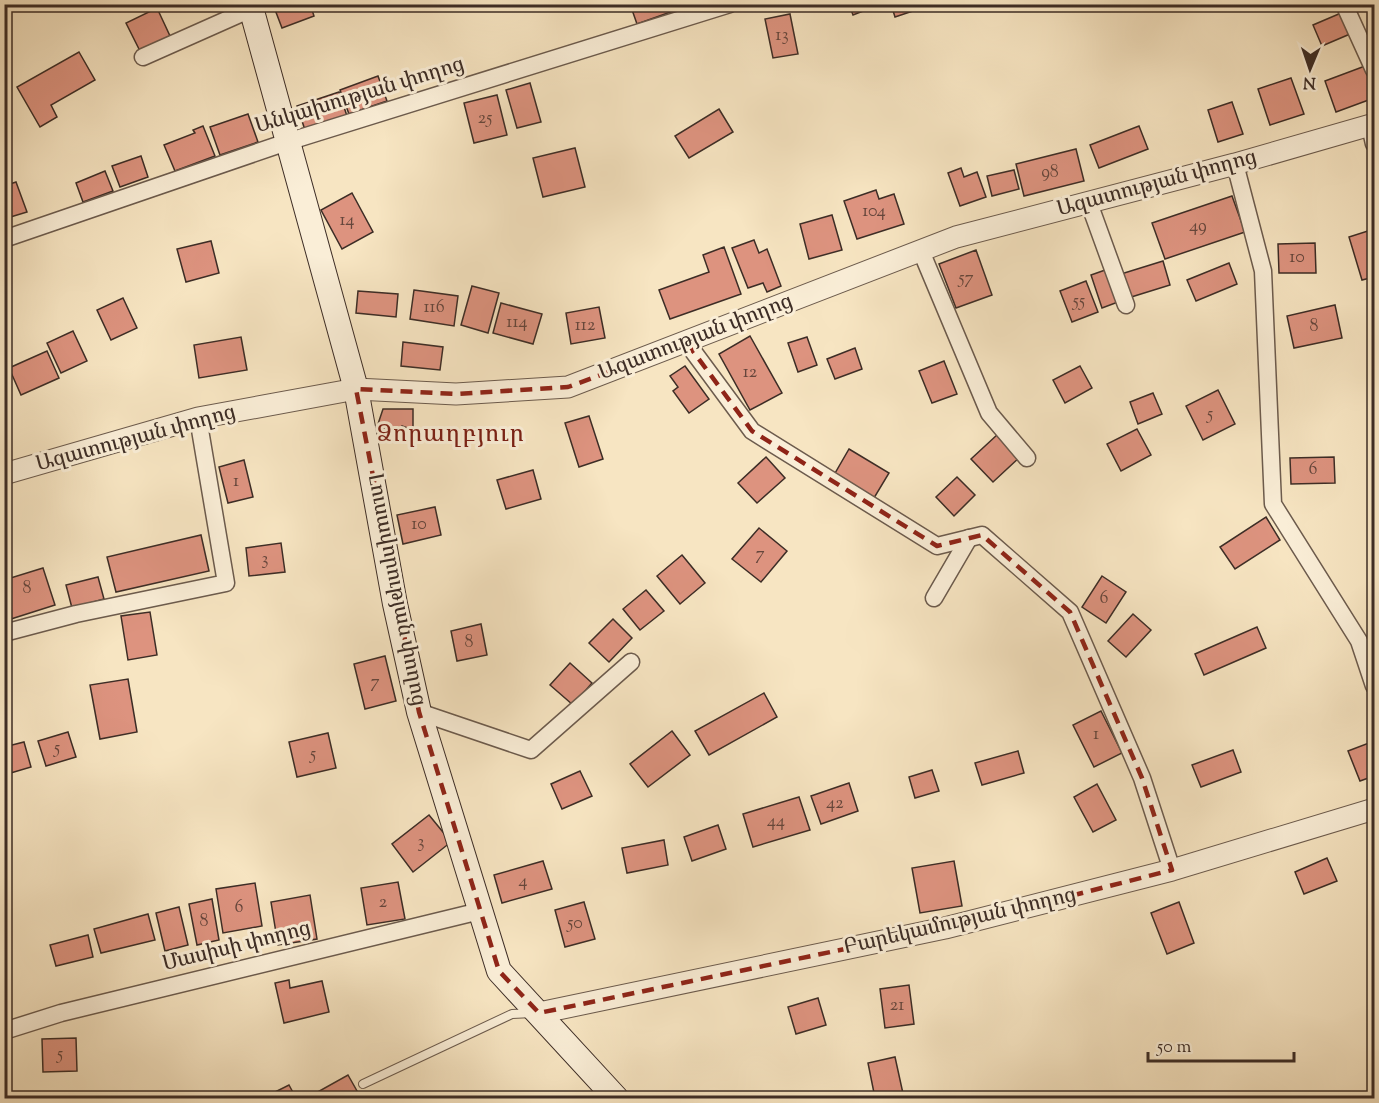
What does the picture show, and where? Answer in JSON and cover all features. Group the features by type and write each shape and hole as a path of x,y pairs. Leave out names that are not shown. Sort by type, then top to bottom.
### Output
{"main road":[{"name":"Լուսավորության փողոց","path":"250,7 356,389 394,604 419,712 500,971 616,1098"}],"street":[{"name":"Անկախության փողոց","path":"4,239 287,142 730,4"},
{"path":"1344,4 1374,70"},
{"path":"143,57 250,7"},
{"name":"Ազատության փողոց","path":"4,474 198,418 356,389 456,394 568,387 687,343 956,237 1235,164 1373,131"},
{"path":"1235,164 1263,270 1273,504 1359,641 1374,686"},
{"path":"1089,202 1125,305"},
{"path":"921,251 989,413 1027,458"},
{"path":"687,343 752,431 937,546 982,535 1070,612 1142,778 1172,870"},
{"path":"4,633 76,614 226,583 198,418"},
{"path":"934,598 969,538"},
{"path":"419,712 531,750 632,662"},
{"name":"Բարեկամության փողոց","path":"539,1013 945,928 1172,870 1374,809"},
{"name":"Մասիսի փողոց","path":"4,1031 61,1013 480,911"}],"lane":[{"path":"363,1084 512,1014 539,1013"}],"highlighted area":[{"path":"687,343 752,431 937,546 982,535 1070,612 1142,778 1172,870 945,928 539,1013 499,971 419,712 356,389 456,394 568,387"}],"building":[{"path":"279,4 310,4 314,16 282,28 274,7"},
{"path":"630,4 677,4 679,9 637,24"},
{"path":"849,4 881,4 853,15"},
{"path":"891,4 930,4 931,5 895,17"},
{"path":"157,8 170,36 140,51 126,23"},
{"path":"1341,13 1350,34 1322,46 1313,25"},
{"path":"790,14 798,54 773,58 765,19"},
{"path":"79,52 95,80 51,105 57,117 40,127 17,87"},
{"path":"1365,66 1374,98 1336,112 1325,81"},
{"path":"378,76 387,101 349,114 340,90"},
{"path":"1291,78 1304,114 1270,125 1258,89"},
{"path":"530,83 541,122 517,128 506,90"},
{"path":"339,92 347,116 305,130 297,106"},
{"path":"497,95 507,135 474,143 464,103"},
{"path":"1232,102 1243,134 1218,142 1208,110"},
{"path":"719,109 733,132 689,158 675,136"},
{"path":"248,114 258,142 220,155 210,127"},
{"path":"203,126 215,156 175,171 164,145 195,133 193,130"},
{"path":"1139,126 1148,149 1099,168 1090,145"},
{"path":"575,148 585,187 543,197 533,158"},
{"path":"1076,149 1084,181 1024,196 1016,164"},
{"path":"141,156 148,177 120,187 112,166"},
{"path":"961,168 964,177 977,172 986,197 960,206 948,173"},
{"path":"1014,170 1019,189 992,196 987,176"},
{"path":"105,171 113,191 83,202 76,183"},
{"path":"16,182 27,212 4,219 4,186"},
{"path":"876,190 879,199 894,194 904,224 857,239 844,201"},
{"path":"352,193 373,232 342,249 321,210"},
{"path":"1232,196 1245,232 1165,259 1152,223"},
{"path":"832,215 842,250 809,259 800,224"},
{"path":"1374,229 1374,277 1362,280 1349,237"},
{"path":"754,240 759,253 767,249 781,286 767,292 763,283 748,288 732,248"},
{"path":"211,241 219,273 186,282 177,249"},
{"path":"1315,243 1316,273 1279,273 1278,244"},
{"path":"724,247 741,294 670,319 659,290 709,272 703,255"},
{"path":"976,250 992,295 956,308 939,264"},
{"path":"1163,261 1170,285 1128,298 1121,274"},
{"path":"1229,263 1237,284 1196,301 1187,280"},
{"path":"1108,269 1118,302 1102,308 1091,275"},
{"path":"1086,281 1098,312 1072,322 1060,291"},
{"path":"472,286 499,293 488,333 461,325"},
{"path":"414,290 458,296 454,326 410,319"},
{"path":"358,291 398,294 396,317 356,313"},
{"path":"123,298 137,328 111,340 97,310"},
{"path":"501,303 542,314 533,344 493,333"},
{"path":"1335,305 1342,338 1294,348 1287,316"},
{"path":"599,307 605,338 571,344 566,313"},
{"path":"73,331 87,361 61,373 47,343"},
{"path":"750,336 782,393 750,410 719,354"},
{"path":"241,337 247,370 199,378 194,345"},
{"path":"807,337 817,365 798,372 788,343"},
{"path":"403,342 443,347 440,370 401,366"},
{"path":"855,348 862,369 835,379 827,359"},
{"path":"47,351 59,378 21,395 9,368"},
{"path":"944,361 957,394 932,403 919,371"},
{"path":"685,366 709,399 689,413 673,391 678,387 670,376"},
{"path":"1080,366 1092,388 1065,403 1053,380"},
{"path":"1218,390 1235,424 1203,440 1186,406"},
{"path":"1153,393 1162,414 1138,424 1130,402"},
{"path":"383,409 413,409 413,430 402,426 399,434 383,428 380,435 375,433"},
{"path":"589,416 603,459 579,467 565,423"},
{"path":"1137,429 1151,455 1121,471 1107,444"},
{"path":"998,434 1020,457 993,482 971,459"},
{"path":"849,449 889,473 874,498 834,475"},
{"path":"766,457 785,478 757,503 738,483"},
{"path":"1334,457 1335,483 1291,484 1290,458"},
{"path":"244,460 253,497 228,503 219,467"},
{"path":"533,470 541,499 506,509 497,480"},
{"path":"957,477 975,495 954,516 936,497"},
{"path":"435,507 441,535 403,544 397,515"},
{"path":"1266,517 1280,540 1235,569 1220,547"},
{"path":"759,528 787,551 761,582 732,559"},
{"path":"201,535 209,571 116,592 107,557"},
{"path":"281,543 285,572 249,576 246,548"},
{"path":"682,555 705,583 680,604 657,576"},
{"path":"43,568 55,605 11,619 4,598 4,580"},
{"path":"1102,576 1126,592 1106,623 1082,607"},
{"path":"98,577 104,599 72,608 66,585"},
{"path":"646,590 664,611 640,630 623,609"},
{"path":"150,612 157,655 128,660 121,616"},
{"path":"1133,614 1151,630 1126,657 1108,641"},
{"path":"613,619 632,638 609,662 589,643"},
{"path":"481,624 487,655 457,661 451,631"},
{"path":"1257,627 1266,648 1204,675 1195,654"},
{"path":"385,656 396,701 365,709 354,664"},
{"path":"570,663 592,683 573,705 550,685"},
{"path":"128,679 137,732 100,739 90,685"},
{"path":"764,693 777,717 709,755 695,731"},
{"path":"1101,711 1122,753 1094,767 1073,725"},
{"path":"672,731 690,755 648,787 630,764"},
{"path":"68,732 76,757 46,766 38,741"},
{"path":"328,733 336,768 297,777 289,742"},
{"path":"1374,741 1374,776 1360,781 1348,751"},
{"path":"24,742 31,767 4,775 4,747"},
{"path":"1233,750 1241,772 1201,787 1192,765"},
{"path":"1018,751 1024,773 982,785 975,763"},
{"path":"932,770 939,791 915,798 909,777"},
{"path":"580,771 592,796 562,809 551,784"},
{"path":"849,783 858,811 821,824 811,796"},
{"path":"1097,784 1116,820 1093,832 1074,797"},
{"path":"799,797 810,830 753,847 743,814"},
{"path":"429,815 451,842 413,872 392,844"},
{"path":"718,825 726,849 692,861 684,837"},
{"path":"664,840 668,865 627,873 622,848"},
{"path":"1327,858 1337,881 1304,894 1295,872"},
{"path":"543,861 552,889 502,903 494,875"},
{"path":"954,861 962,906 920,913 912,868"},
{"path":"398,882 405,919 367,925 361,888"},
{"path":"255,883 262,926 223,933 216,889"},
{"path":"310,895 317,939 278,945 271,902"},
{"path":"212,899 219,940 197,945 189,904"},
{"path":"584,902 595,939 565,947 555,910"},
{"path":"1179,902 1194,943 1167,954 1151,913"},
{"path":"179,907 188,945 165,951 156,913"},
{"path":"148,914 155,940 101,953 94,929"},
{"path":"88,935 93,957 56,966 50,945"},
{"path":"289,980 290,988 322,981 329,1012 284,1023 275,983"},
{"path":"909,985 914,1024 885,1028 880,989"},
{"path":"818,998 826,1025 796,1034 788,1007"},
{"path":"76,1038 77,1071 43,1072 42,1039"},
{"path":"895,1057 904,1098 875,1098 868,1063"},
{"path":"348,1075 361,1098 317,1098 314,1094"},
{"path":"289,1085 296,1098 263,1098"}],"district":[{"name":"Ձորաղբյուր","path":"451,435"}]}
